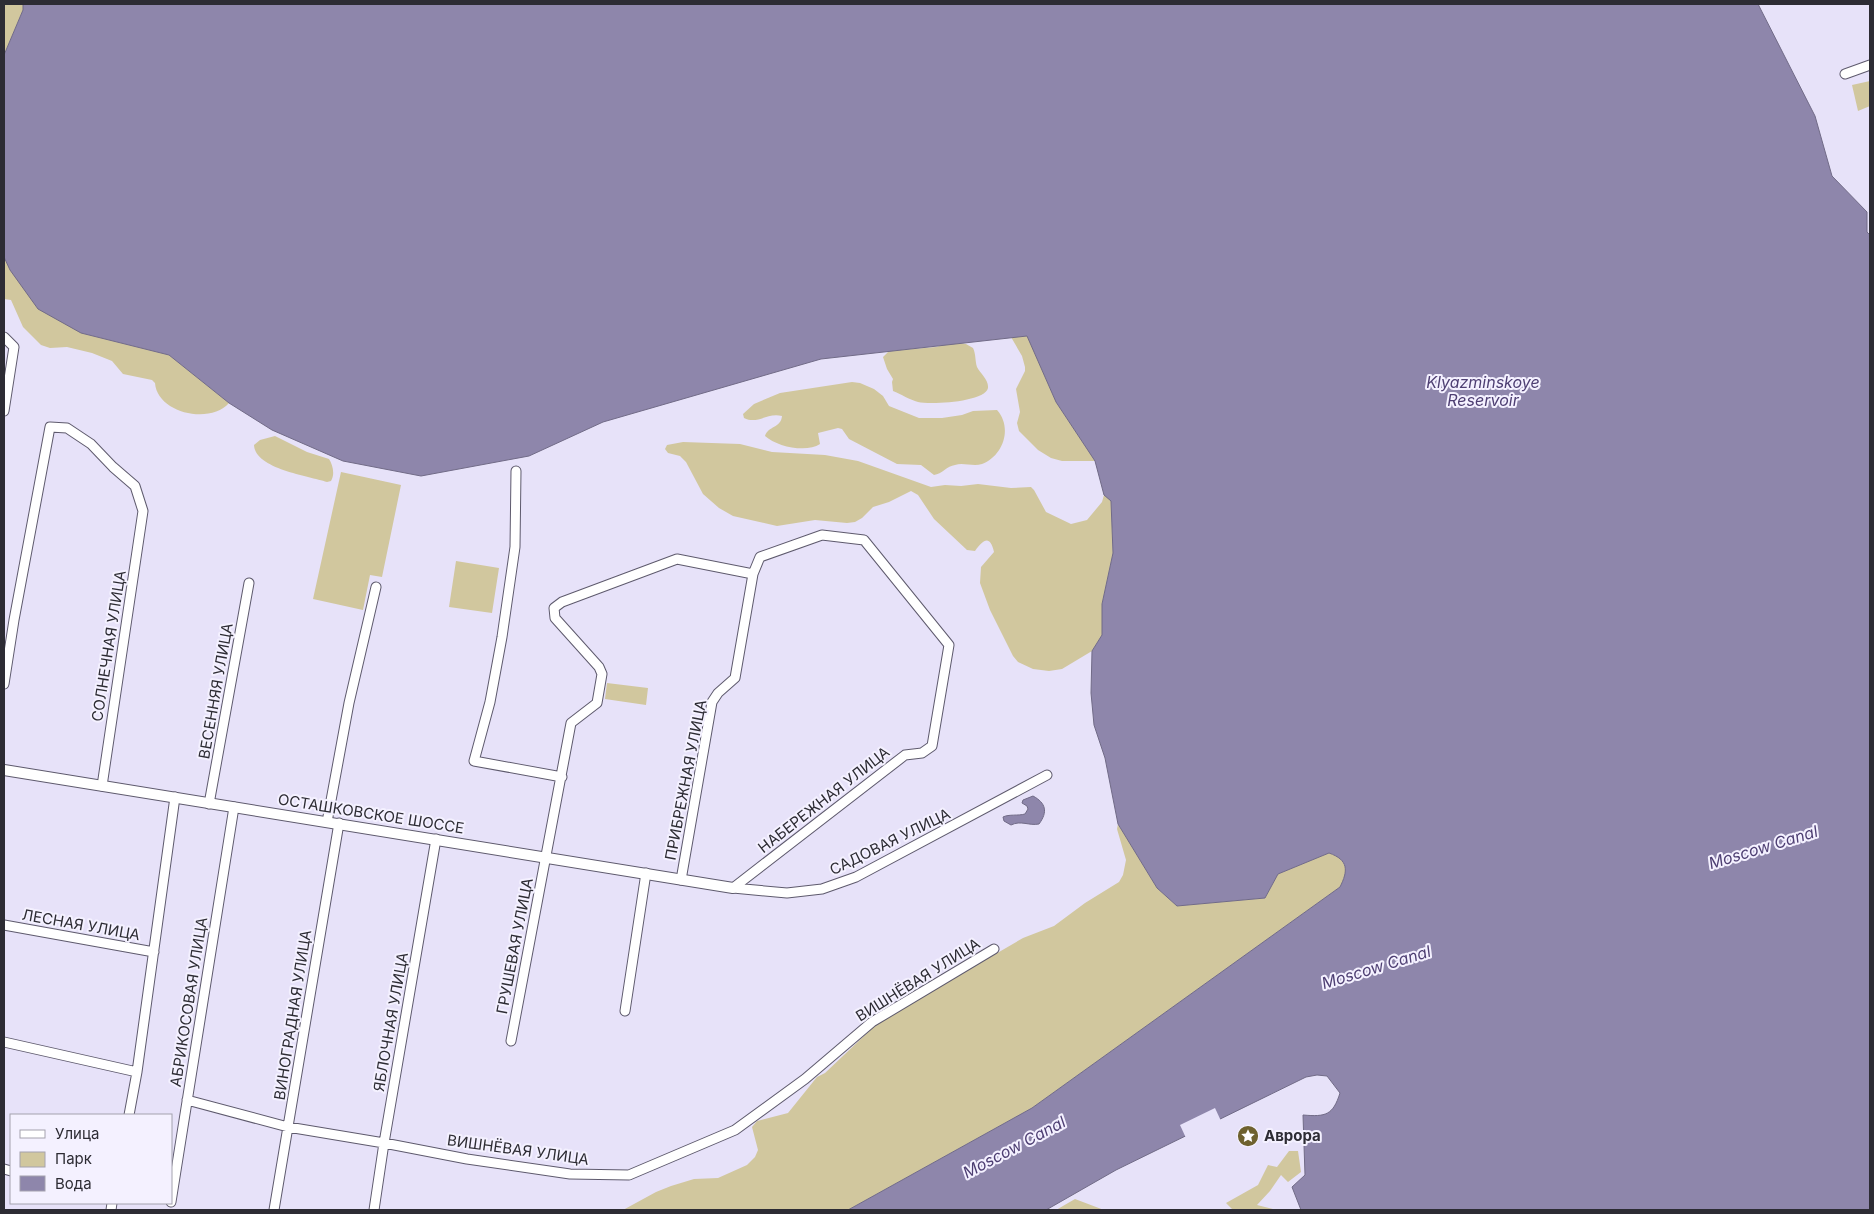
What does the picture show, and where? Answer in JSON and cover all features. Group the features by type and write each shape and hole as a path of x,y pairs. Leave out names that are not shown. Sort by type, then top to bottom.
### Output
{"street":[{"path":"1845,74 1870,65"},
{"path":"4,337 14,348 4,411"},
{"name":"СОЛНЕЧНАЯ УЛИЦА","path":"4,684 50,427 67,428 91,444 135,486 143,511 102,786"},
{"path":"516,471 515,548 490,702 474,761 562,777"},
{"name":"НАБЕРЕЖНАЯ УЛИЦА","path":"733,888 905,755 922,753 932,746 950,645 864,540 822,535 760,557 753,574"},
{"name":"ГРУШЕВАЯ УЛИЦА","path":"511,1041 571,723 597,703 602,674 599,667 555,618 554,608 562,602 677,559 753,574"},
{"name":"ПРИБРЕЖНАЯ УЛИЦА","path":"681,880 712,702 718,693 735,678 753,574"},
{"name":"ВЕСЕННЯЯ УЛИЦА","path":"209,804 249,583"},
{"path":"326,822 376,587"},
{"name":"ОСТАШКОВСКОЕ ШОССЕ","path":"4,770 733,888"},
{"name":"САДОВАЯ УЛИЦА","path":"733,888 787,893 822,890 856,877 1047,775"},
{"path":"129,1114 137,1072 175,798"},
{"name":"АБРИКОСОВАЯ УЛИЦА","path":"172,1196 234,807"},
{"name":"ВИНОГРАДНАЯ УЛИЦА","path":"274,1210 339,824"},
{"name":"ЯБЛОЧНАЯ УЛИЦА","path":"374,1210 436,839"},
{"path":"624,1011 646,873"},
{"name":"ЛЕСНАЯ УЛИЦА","path":"4,925 154,952"},
{"name":"ВИШНЁВАЯ УЛИЦА","path":"187,1100 288,1127 384,1142 467,1159 570,1174 629,1175 735,1130 805,1079 872,1022 994,949"},
{"path":"4,1042 137,1072"}],"green space":[{"path":"4,4 23,4 23,10 4,55"},
{"path":"1870,81 1870,106 1858,111 1852,85"},
{"path":"4,257 10,270 81,333 169,355 229,403 220,410 210,413 186,412 174,408 165,402 152,380 123,374 112,361 92,353 67,347 50,348 41,345 23,327 11,300 4,299"},
{"path":"1027,335 1056,402 1095,461 1062,461 1051,458 1038,450 1019,431 1017,423 1020,412 1016,389 1025,371 1025,367 1022,356 1011,337"},
{"path":"952,342 966,344 973,348 977,367 988,385 985,393 978,397 957,401 925,403 912,400 893,391 893,379 883,357 889,351 936,347"},
{"path":"852,382 874,389 883,396 889,406 919,418 942,418 973,411 997,410 1002,417 1004,425 1003,441 995,455 982,464 958,464 934,475 921,465 897,464 849,439 842,429 838,428 818,433 820,444 814,447 792,448 770,440 765,436 769,430 779,423 782,416 777,415 754,420 744,418 743,414 754,404 780,393"},
{"path":"275,436 307,452 329,459 333,470 331,481 327,482 296,474 273,466 263,460 257,453 254,445 260,440"},
{"path":"683,442 740,444 772,452 825,455 858,461 931,487 978,484 1011,488 1031,487 1046,512 1071,524 1087,520 1102,502 1104,495 1111,500 1113,553 1102,604 1102,635 1092,651 1062,669 1049,671 1033,669 1018,662 1013,656 990,610 980,583 981,567 994,552 992,546 986,541 975,551 967,550 934,519 918,495 911,491 889,502 873,507 855,522 815,520 777,526 733,516 719,508 703,494 686,462 680,456 668,453 665,449 667,445"},
{"path":"341,472 401,485 382,577 370,575 363,610 313,599"},
{"path":"456,561 499,568 492,613 449,607"},
{"path":"607,683 648,688 646,705 605,699"},
{"path":"1118,824 1157,888 1177,906 1265,898 1278,874 1329,853 1336,856 1343,863 1345,867 1344,876 1340,887 1032,1108 848,1210 623,1210 671,1186 694,1179 718,1178 747,1165 755,1157 758,1150 752,1127 757,1121 788,1113 817,1077 825,1073 883,1018 946,980 968,970 1023,938 1054,926 1085,903 1119,882 1123,875 1126,860 1117,829"},
{"path":"1289,1151 1298,1151 1301,1172 1288,1182 1281,1175 1257,1205 1272,1210 1233,1210 1226,1203 1258,1185 1268,1165 1277,1167"},
{"path":"1075,1199 1104,1210 1056,1210"}],"water":[{"name":"Klyazminskoye Reservoir","path":"23,4 1758,4 1815,116 1832,176 1867,212 1867,232 1870,235 1870,1210 1301,1210 1292,1187 1305,1175 1303,1115 1318,1116 1328,1113 1334,1106 1340,1093 1327,1076 1317,1075 1306,1077 1116,1170 1046,1210 848,1210 1032,1108 1340,887 1344,876 1345,867 1343,863 1336,856 1329,853 1278,874 1265,898 1177,906 1157,888 1118,824 1105,758 1094,725 1091,693 1092,651 1102,635 1102,604 1113,553 1111,501 1104,495 1095,461 1056,402 1027,336 821,359 603,422 529,456 421,476 343,461 272,430 229,403 169,355 81,333 38,309 10,270 4,257 4,55 23,10"},
{"path":"1033,796 1041,802 1044,808 1044,816 1039,824 1018,823 1011,825 1004,821 1003,817 1005,816 1025,814 1028,809 1022,803 1023,800"}],"pier":[{"path":"1215,1108 1221,1121 1186,1138 1180,1125"}],"place":[{"name":"Аврора","path":"1248,1136"}],"water label":[{"name":"Moscow Canal","path":"1763,847"},
{"name":"Moscow Canal","path":"1376,967"},
{"name":"Moscow Canal","path":"1014,1147"}]}
